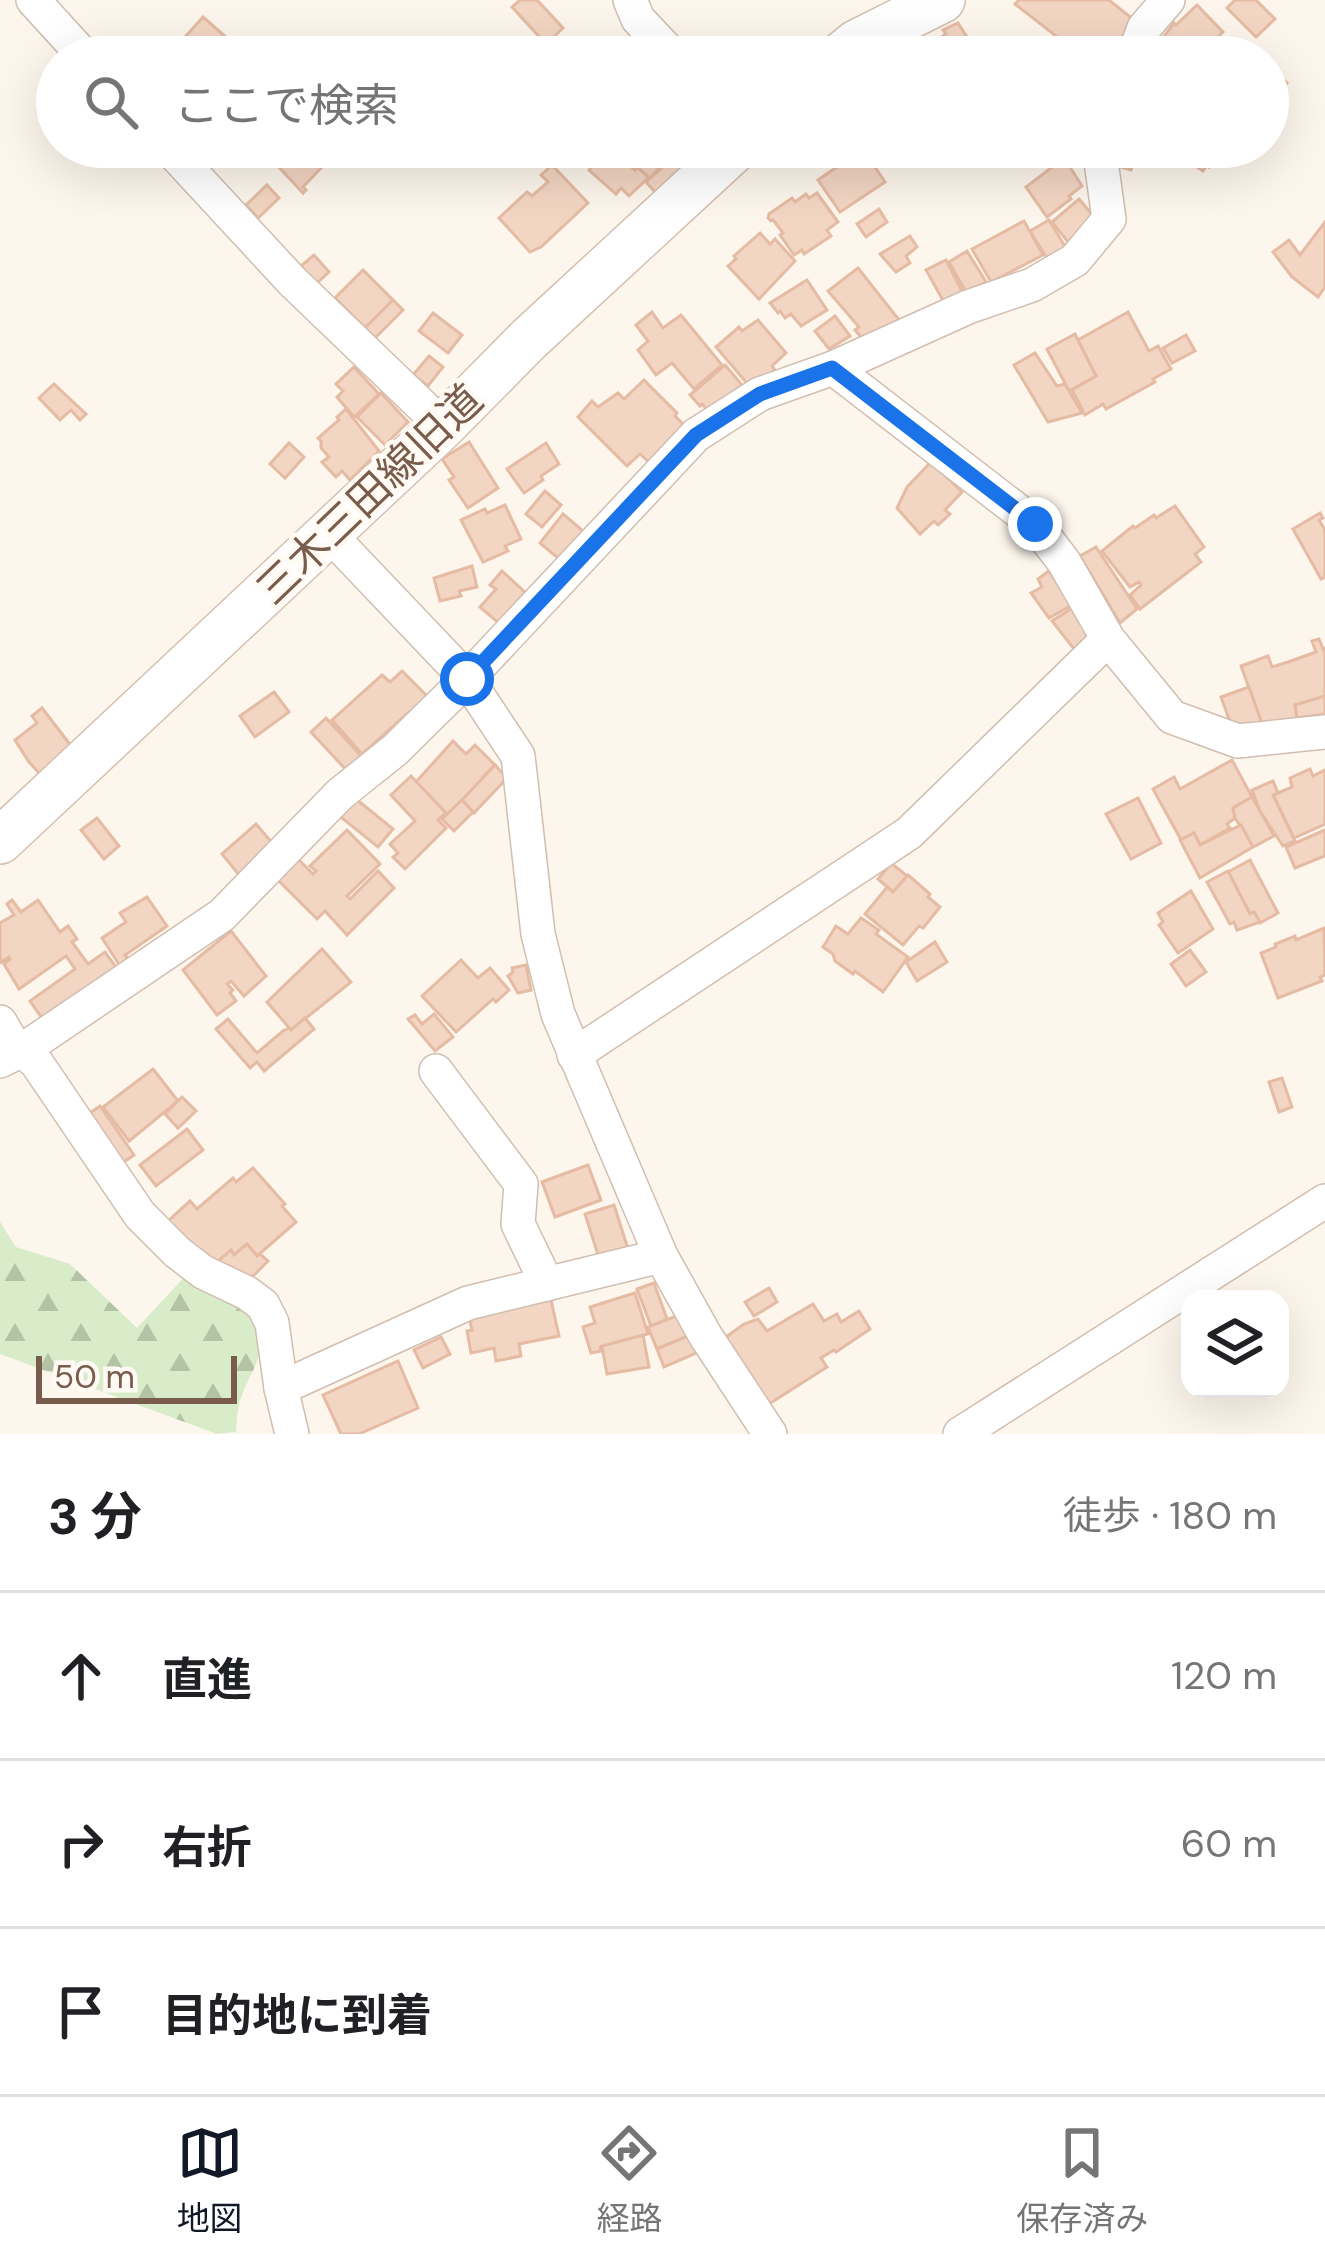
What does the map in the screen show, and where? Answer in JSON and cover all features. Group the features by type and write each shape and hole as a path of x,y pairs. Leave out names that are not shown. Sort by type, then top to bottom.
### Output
{"street":[{"path":"33,0 66,36"},
{"path":"630,0 638,19 654,36"},
{"path":"870,36 942,0"},
{"path":"1141,36 1168,0"},
{"path":"187,168 292,281 443,426"},
{"name":"三木三田線旧道","path":"0,841 714,168"},
{"path":"12,1055 222,915 340,794 395,750 467,679 696,435 760,394 1032,285 1075,260 1109,219 1102,168"},
{"path":"832,368 1035,524 1064,562 1108,639 1172,717 1238,741 1325,732"},
{"path":"329,533 467,679 518,756 538,934 558,1014 661,1256 705,1335 770,1434"},
{"path":"574,1055 909,833 1108,639"},
{"path":"0,1022 11,1041 12,1055"},
{"path":"12,1055 36,1062 140,1215 177,1252 203,1273 263,1305 272,1323 292,1434"},
{"path":"436,1070 521,1184 518,1223 547,1284"},
{"path":"960,1434 1325,1201"},
{"path":"281,1388 468,1303 661,1256"}],"green space":[{"path":"0,1222 16,1247 70,1264 137,1328 189,1272 238,1303 260,1338 259,1357 239,1404 236,1432 217,1434 0,1354"}],"building":[{"path":"520,0 537,0 563,28 554,36 539,36 512,7"},
{"path":"1019,0 1109,0 1134,20 1123,36 1056,36 1015,4"},
{"path":"1235,0 1256,0 1275,19 1255,36 1227,8"},
{"path":"1197,5 1223,32 1219,36 1164,36"},
{"path":"203,17 225,36 186,36"},
{"path":"958,23 966,36 943,36 943,30"},
{"path":"280,168 321,168 303,193"},
{"path":"555,168 588,203 530,252 499,218 527,192 532,196 548,182 541,175"},
{"path":"638,168 649,177 629,196 621,188 616,194 589,170"},
{"path":"638,168 659,168 650,178"},
{"path":"662,168 684,168 656,193 646,182"},
{"path":"835,168 876,168 885,182 840,212 818,180"},
{"path":"1051,168 1070,168 1082,186 1047,217 1026,187"},
{"path":"267,185 279,198 258,218 246,205"},
{"path":"817,193 838,222 827,230 831,236 804,254 802,250 794,255 769,214 792,198 795,202"},
{"path":"1079,199 1095,218 1069,243 1052,222"},
{"path":"879,209 887,222 866,237 857,224"},
{"path":"1049,220 1066,248 1048,260 1030,231"},
{"path":"1024,221 1043,255 991,282 972,249"},
{"path":"1325,222 1325,287 1318,297 1292,277 1273,252 1289,240 1300,255"},
{"path":"760,233 770,244 775,239 795,261 759,299 728,266"},
{"path":"910,236 917,247 906,256 910,263 896,272 880,254"},
{"path":"967,251 986,282 966,292 949,262"},
{"path":"314,255 329,272 316,284 301,266"},
{"path":"946,260 963,293 945,304 926,270"},
{"path":"858,268 899,320 883,332 862,338 855,330 859,327 828,291"},
{"path":"363,270 393,300 365,328 335,298"},
{"path":"807,280 827,310 801,326 791,314 785,318 770,303"},
{"path":"393,300 403,310 375,338 365,328"},
{"path":"652,312 663,328 681,315 722,365 694,389 672,363 656,375 638,350 648,341 636,325"},
{"path":"1128,312 1149,351 1158,346 1171,369 1106,409 1103,404 1085,415 1072,390 1096,376 1076,341"},
{"path":"433,313 462,335 448,353 419,331"},
{"path":"835,316 850,336 829,349 815,331"},
{"path":"758,320 786,353 772,366 775,370 751,388 716,347 739,327 742,331"},
{"path":"1075,334 1096,376 1069,391 1047,349"},
{"path":"1186,335 1195,351 1172,363 1163,348"},
{"path":"1035,353 1057,386 1065,384 1082,413 1048,422 1014,365"},
{"path":"429,356 443,367 428,386 413,375"},
{"path":"725,365 742,385 709,412 690,395"},
{"path":"354,367 379,394 354,417 337,397 343,391 336,384"},
{"path":"644,380 687,428 651,464 640,454 627,466 578,417 592,401 598,407 618,393 624,399"},
{"path":"54,384 86,414 80,420 71,410 60,420 39,398"},
{"path":"381,393 408,422 385,445 357,417"},
{"path":"346,409 379,451 350,480 342,471 336,477 322,462 329,457 318,438"},
{"path":"469,442 498,488 468,508 449,480 454,477 442,459"},
{"path":"289,443 304,457 285,478 270,464"},
{"path":"546,443 559,464 524,493 507,469"},
{"path":"931,462 962,492 945,510 950,514 920,534 897,508 907,487"},
{"path":"545,491 561,505 542,527 526,514"},
{"path":"505,505 521,539 483,562 461,520"},
{"path":"1175,506 1204,547 1195,554 1201,562 1140,609 1130,595 1141,585 1130,587 1102,551 1133,526"},
{"path":"1320,513 1325,530 1325,577 1321,579 1293,529"},
{"path":"563,514 583,531 559,559 540,543"},
{"path":"1096,547 1137,609 1120,623 1080,556"},
{"path":"472,566 477,587 440,601 434,578"},
{"path":"502,571 528,595 501,625 480,607 496,589 490,585"},
{"path":"1049,571 1072,605 1049,618 1031,593 1042,587 1038,579"},
{"path":"1074,607 1091,633 1074,649 1052,621"},
{"path":"1319,639 1325,648 1325,696 1295,705 1297,718 1262,724 1241,666 1268,656 1272,667 1288,662 1316,652 1312,641"},
{"path":"402,671 428,697 362,754 332,720 382,675 390,682"},
{"path":"1249,687 1262,724 1243,728 1230,722 1221,697"},
{"path":"274,692 289,712 255,737 240,716"},
{"path":"1325,696 1325,714 1297,718 1295,705"},
{"path":"42,708 72,747 43,777 15,740 37,723 32,716"},
{"path":"326,718 364,759 348,772 311,732"},
{"path":"453,741 466,754 475,745 495,765 447,814 416,782"},
{"path":"1232,760 1252,797 1233,808 1230,828 1200,845 1194,833 1181,840 1153,789 1174,777 1180,789"},
{"path":"495,765 507,778 474,813 462,800"},
{"path":"1310,769 1313,776 1325,770 1325,824 1294,838 1273,795 1292,787 1290,778"},
{"path":"411,776 446,813 438,820 446,828 405,869 393,857 398,853 390,844 415,821 391,795"},
{"path":"1273,781 1278,793 1273,795 1295,841 1283,846 1252,790"},
{"path":"1252,797 1274,836 1253,847 1233,808"},
{"path":"1138,798 1161,843 1131,859 1106,814"},
{"path":"356,799 393,829 378,847 337,814"},
{"path":"462,800 473,812 454,831 442,819"},
{"path":"97,818 119,846 104,859 81,830"},
{"path":"256,824 274,845 240,876 222,854"},
{"path":"1241,825 1253,847 1200,878 1180,840 1194,833 1200,845"},
{"path":"347,830 380,864 347,896 350,899 378,871 394,888 347,935 325,911 317,919 276,878 297,858 313,874 316,871 310,866"},
{"path":"1325,830 1325,856 1295,868 1286,847"},
{"path":"1250,860 1278,913 1260,923 1254,912 1250,914 1228,872"},
{"path":"891,863 907,876 893,892 878,879"},
{"path":"1228,871 1250,914 1254,912 1260,922 1237,930 1234,922 1230,924 1207,882"},
{"path":"908,875 940,907 903,945 865,914 887,887 893,892"},
{"path":"1191,891 1213,929 1178,953 1159,925 1163,922 1158,913"},
{"path":"147,897 167,926 125,955 129,960 120,966 102,938 126,922 120,913"},
{"path":"12,900 21,912 38,900 60,932 68,926 77,939 72,942 88,964 105,952 118,970 44,1021 30,1001 75,969 66,956 19,989 4,964 9,957 0,963 0,923 14,915 7,904"},
{"path":"861,918 908,957 883,992 835,961 823,947 836,926 848,934"},
{"path":"1324,928 1322,981 1278,998 1261,953"},
{"path":"231,931 266,976 244,996 231,981 227,984 236,1001 217,1015 183,970"},
{"path":"935,942 947,962 917,981 906,962"},
{"path":"322,949 351,982 291,1030 267,1002"},
{"path":"1190,950 1206,972 1186,986 1171,964"},
{"path":"461,960 478,978 490,968 509,990 456,1032 422,996"},
{"path":"526,965 531,990 518,993 508,976 512,968"},
{"path":"434,1014 453,1037 435,1051 408,1019 415,1015 422,1024"},
{"path":"305,1018 314,1029 264,1071 257,1062 250,1068 216,1029 228,1019 257,1053"},
{"path":"153,1069 178,1101 129,1141 103,1107"},
{"path":"1282,1078 1292,1107 1279,1112 1269,1082"},
{"path":"182,1097 196,1111 178,1128 165,1114"},
{"path":"100,1106 134,1155 113,1169 78,1121"},
{"path":"187,1129 203,1150 156,1186 140,1165"},
{"path":"588,1165 601,1200 555,1217 542,1182"},
{"path":"253,1168 296,1222 257,1256 247,1244 234,1255 231,1250 213,1266 167,1222 190,1201 197,1209 233,1178 236,1182"},
{"path":"614,1205 629,1252 600,1261 585,1214"},
{"path":"247,1244 268,1261 243,1286 214,1265"},
{"path":"654,1283 667,1319 651,1326 637,1289"},
{"path":"769,1288 777,1302 754,1316 745,1302"},
{"path":"635,1293 648,1334 591,1353 583,1327 595,1323 590,1307"},
{"path":"551,1300 559,1336 519,1344 521,1356 496,1361 494,1348 471,1353 469,1317"},
{"path":"813,1304 824,1321 837,1314 841,1322 859,1311 870,1329 821,1358 827,1367 769,1404 726,1337 758,1319 767,1331"},
{"path":"679,1315 688,1336 657,1349 648,1327"},
{"path":"643,1335 649,1367 607,1374 602,1346"},
{"path":"688,1336 701,1351 664,1367 657,1349"},
{"path":"441,1337 450,1354 423,1368 414,1350"},
{"path":"398,1361 418,1408 359,1434 341,1434 323,1395"}],"route":[{"path":"467,679 696,435 760,394 832,368 1035,524"}]}
